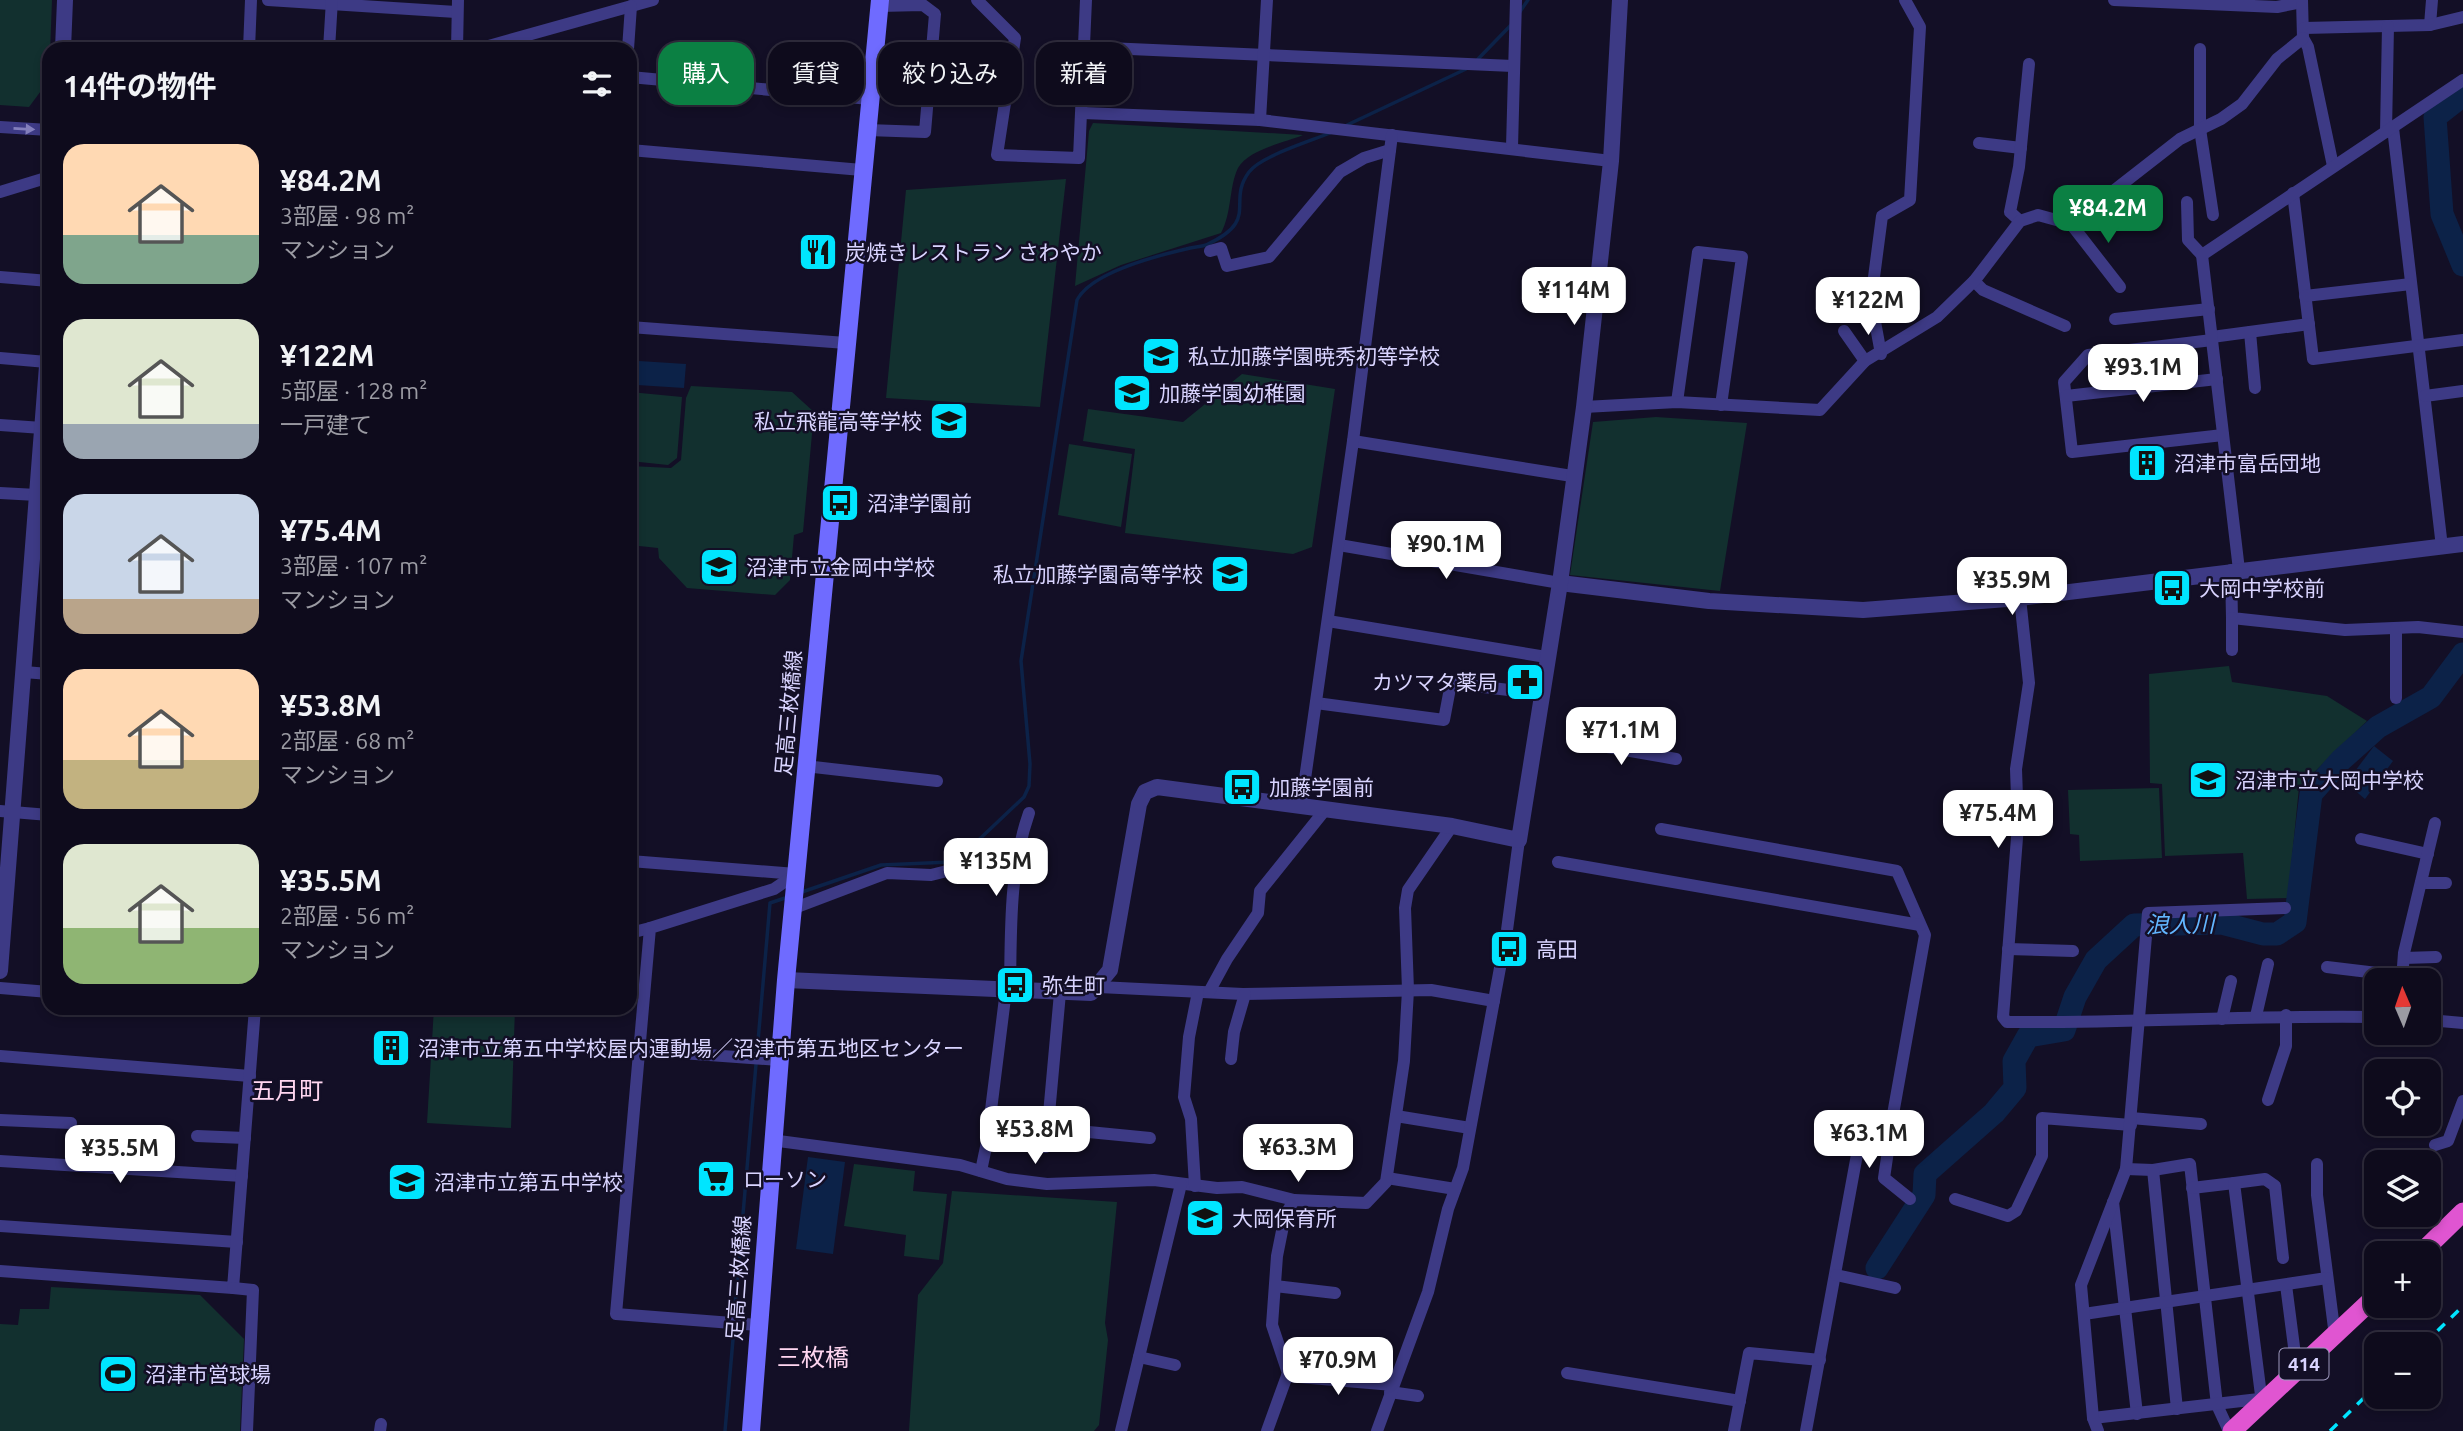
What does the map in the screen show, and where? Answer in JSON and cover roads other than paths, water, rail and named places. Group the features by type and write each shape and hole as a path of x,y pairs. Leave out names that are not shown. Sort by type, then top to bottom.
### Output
{"highway":[{"path":"2433,1241 2463,1212"},
{"name":"414","path":"2230,1431 2364,1308"}],"main road":[{"name":"足高三枚橋線","path":"751,1431 771,1140 772,1060 786,980 879,3"}],"street":[{"path":"63,42 65,0"},
{"path":"249,42 251,0"},
{"path":"268,0 457,6 457,42"},
{"path":"503,42 653,0"},
{"path":"977,0 1015,38 997,155 1079,159 1083,105"},
{"path":"1085,42 1086,0"},
{"path":"1260,120 1267,0"},
{"path":"1512,147 1516,0"},
{"path":"1377,1431 1428,1292 1463,1168 1494,1001 1546,657 1560,583 1572,476 1584,407 1611,160 1620,0"},
{"path":"1881,354 1871,300 1882,216 1910,200 1920,27 1905,0"},
{"path":"2114,0 2277,4 2302,1 2304,33 2333,166"},
{"path":"2430,24 2432,0"},
{"path":"329,42 332,2"},
{"path":"867,130 925,132 936,14 923,5 879,3"},
{"path":"628,42 631,6"},
{"path":"2071,224 2180,139 2242,104 2277,59 2304,33 2430,24 2463,17"},
{"path":"2388,26 2389,130 2411,284 2442,547"},
{"path":"1132,49 1513,66"},
{"path":"2200,49 2200,129 2213,215"},
{"path":"2020,221 2010,212 2021,148 2029,64"},
{"path":"637,78 870,99"},
{"path":"2203,255 2463,80"},
{"path":"1083,113 1260,120 1611,160"},
{"path":"0,127 42,130"},
{"path":"1301,807 1353,442 1392,135"},
{"path":"1979,143 2021,148"},
{"path":"1210,251 1222,248 1227,266 1269,257 1340,172 1364,158 1390,150"},
{"path":"637,151 862,170"},
{"path":"0,192 42,179"},
{"path":"2292,193 2313,359 2463,340"},
{"path":"2187,202 2188,240 2203,255 2224,435 2235,570 2232,650"},
{"path":"1584,407 1677,402 1821,410 1865,361 1881,354 1937,317 1974,281 2020,221 2038,215 2071,224 2120,287"},
{"path":"1677,402 1698,252 1742,257 1721,405"},
{"path":"0,277 42,280"},
{"path":"1974,281 1983,290 2065,326"},
{"path":"2305,296 2411,284"},
{"path":"2115,319 2209,309"},
{"path":"2224,435 2072,452 2064,382 2088,355 2309,324"},
{"path":"637,328 846,343"},
{"path":"1844,331 1865,361"},
{"path":"2250,332 2255,388"},
{"path":"0,358 42,362"},
{"path":"2066,396 2217,379"},
{"path":"2425,396 2463,391"},
{"path":"0,425 42,428 41,500 24,673 6,811 0,960"},
{"path":"1353,442 1572,476"},
{"path":"0,493 41,500"},
{"path":"1339,545 1560,583 1808,609 1863,610 2020,598 2463,544"},
{"path":"2020,598 2029,682 2016,769 2018,825 2003,1017 2007,1021 2060,1022 2286,1015 2364,1017"},
{"path":"2232,618 2345,629 2396,628 2463,632"},
{"path":"1328,621 1546,657"},
{"path":"2396,628 2396,698"},
{"path":"24,673 42,674"},
{"path":"1316,703 1444,720 1451,683 1541,694"},
{"path":"1573,741 1676,760"},
{"path":"806,766 937,781"},
{"path":"786,980 1091,993 1099,987 1110,970 1139,804 1145,792 1157,787 1452,826 1519,840"},
{"path":"1195,1186 1191,1119 1184,1097 1189,1037 1204,992 1258,913 1261,891 1325,810"},
{"path":"6,811 42,814"},
{"path":"981,1171 1008,990 1017,855 1029,813"},
{"path":"2403,968 2435,823"},
{"path":"771,1140 960,1165 1007,1179 1046,1184 1154,1180 1195,1186 1242,1187 1294,1200 1366,1203 1372,1200 1387,1178 1404,1061 1408,990 1404,948 1408,890 1452,826"},
{"path":"1661,830 1897,872 1925,935 1884,1178 1910,1199"},
{"path":"2361,839 2428,854"},
{"path":"637,861 795,880"},
{"path":"1559,862 1920,925"},
{"path":"792,909 887,873 931,875 955,869"},
{"path":"637,931 795,880"},
{"path":"2421,883 2446,883"},
{"path":"2098,1431 2093,1418 2081,1285 2126,1169 2146,918 2148,913 2285,908"},
{"path":"650,928 616,1314 758,1325"},
{"path":"2008,949 2073,951"},
{"path":"2404,958 2436,957"},
{"path":"2256,1016 2268,964"},
{"path":"2327,967 2364,972"},
{"path":"2222,1019 2231,981"},
{"path":"1099,987 1245,994 1431,990 1494,1001"},
{"path":"0,988 42,991"},
{"path":"987,1142 1046,1147 1060,993"},
{"path":"1231,1059 1231,1046 1245,994"},
{"path":"233,1288 254,1015"},
{"path":"2268,1100 2286,1046 2286,1015"},
{"path":"2441,1021 2463,1023"},
{"path":"640,1050 772,1060"},
{"path":"0,1056 250,1076"},
{"path":"2435,1145 2448,1141 2463,1101"},
{"path":"1396,1116 1470,1128"},
{"path":"1806,1431 1864,1122 1892,1120 1893,1117"},
{"path":"1955,1199 2008,1216 2016,1211 2042,1156 2042,1118 2201,1124"},
{"path":"0,1120 71,1123"},
{"path":"989,1124 1150,1138"},
{"path":"197,1136 245,1138"},
{"path":"0,1161 242,1176"},
{"path":"2126,1169 2152,1170 2190,1164 2217,1405 2230,1431"},
{"path":"2317,1164 2317,1195 2335,1336"},
{"path":"2152,1170 2177,1409"},
{"path":"1387,1178 1455,1189"},
{"path":"2192,1188 2265,1179 2275,1186 2283,1258"},
{"path":"2093,1418 2260,1401 2234,1183"},
{"path":"1121,1431 1181,1184"},
{"path":"2113,1198 2137,1414"},
{"path":"1267,1431 1287,1376 1272,1325 1285,1216 1294,1200"},
{"path":"0,1226 237,1242"},
{"path":"0,1271 253,1290 247,1431"},
{"path":"1836,1275 1895,1288"},
{"path":"2084,1314 2327,1278"},
{"path":"2286,1284 2297,1370"},
{"path":"1275,1286 1335,1293"},
{"path":"1734,1431 1749,1353 1820,1360"},
{"path":"1139,1357 1175,1365"},
{"path":"1567,1373 1740,1401"},
{"path":"1287,1376 1391,1389 1418,1396"}],"water":[{"path":"639,361 686,364 684,388 637,385"},
{"path":"2374,746 2393,761 2365,799 2346,783"},
{"path":"808,1157 845,1162 833,1254 796,1249"}],"waterway":[{"path":"1519,13 1528,0"},
{"path":"1478,59 1511,25"},
{"path":"1347,125 1466,69"},
{"name":"浪人川","path":"2463,95 2435,117 2442,214 2463,265"},
{"path":"799,893 881,865 950,862 967,851 1024,797 1029,786 1030,764 1021,661 1077,300 1084,290 1110,274 1158,256 1206,245 1223,236 1238,219 1243,183 1255,166 1330,133"},
{"name":"浪人川","path":"1877,1268 1924,1195 1925,1174 1994,1113 2015,1088 2014,1061 2028,1036 2064,1030 2075,997 2096,960 2134,925 2221,923 2263,934 2277,934 2295,922 2311,794 2341,760 2378,727 2431,697 2463,654"},
{"path":"734,1318 770,903 788,897"},
{"path":"725,1431 734,1328"}],"railway":[{"path":"2436,1332 2463,1306"},
{"path":"2330,1431 2364,1398"}],"place":[{"name":"炭焼きレストラン さわやか","path":"818,252"},
{"name":"私立加藤学園暁秀初等学校","path":"1161,356"},
{"name":"加藤学園幼稚園","path":"1132,393"},
{"name":"私立飛龍高等学校","path":"949,421"},
{"name":"沼津市富岳団地","path":"2147,463"},
{"name":"沼津学園前","path":"840,503"},
{"name":"沼津市立金岡中学校","path":"719,567"},
{"name":"私立加藤学園高等学校","path":"1230,574"},
{"name":"大岡中学校前","path":"2172,588"},
{"name":"カツマタ薬局","path":"1525,682"},
{"name":"沼津市立大岡中学校","path":"2208,780"},
{"name":"加藤学園前","path":"1242,787"},
{"name":"高田","path":"1509,949"},
{"name":"弥生町","path":"1015,985"},
{"name":"沼津市立第五中学校屋内運動場／沼津市第五地区センター","path":"391,1048"},
{"name":"ローソン","path":"716,1179"},
{"name":"沼津市立第五中学校","path":"407,1182"},
{"name":"大岡保育所","path":"1205,1218"},
{"name":"沼津市営球場","path":"118,1374"}],"district":[{"name":"五月町","path":"287,1090"},
{"name":"三枚橋","path":"813,1357"}]}
